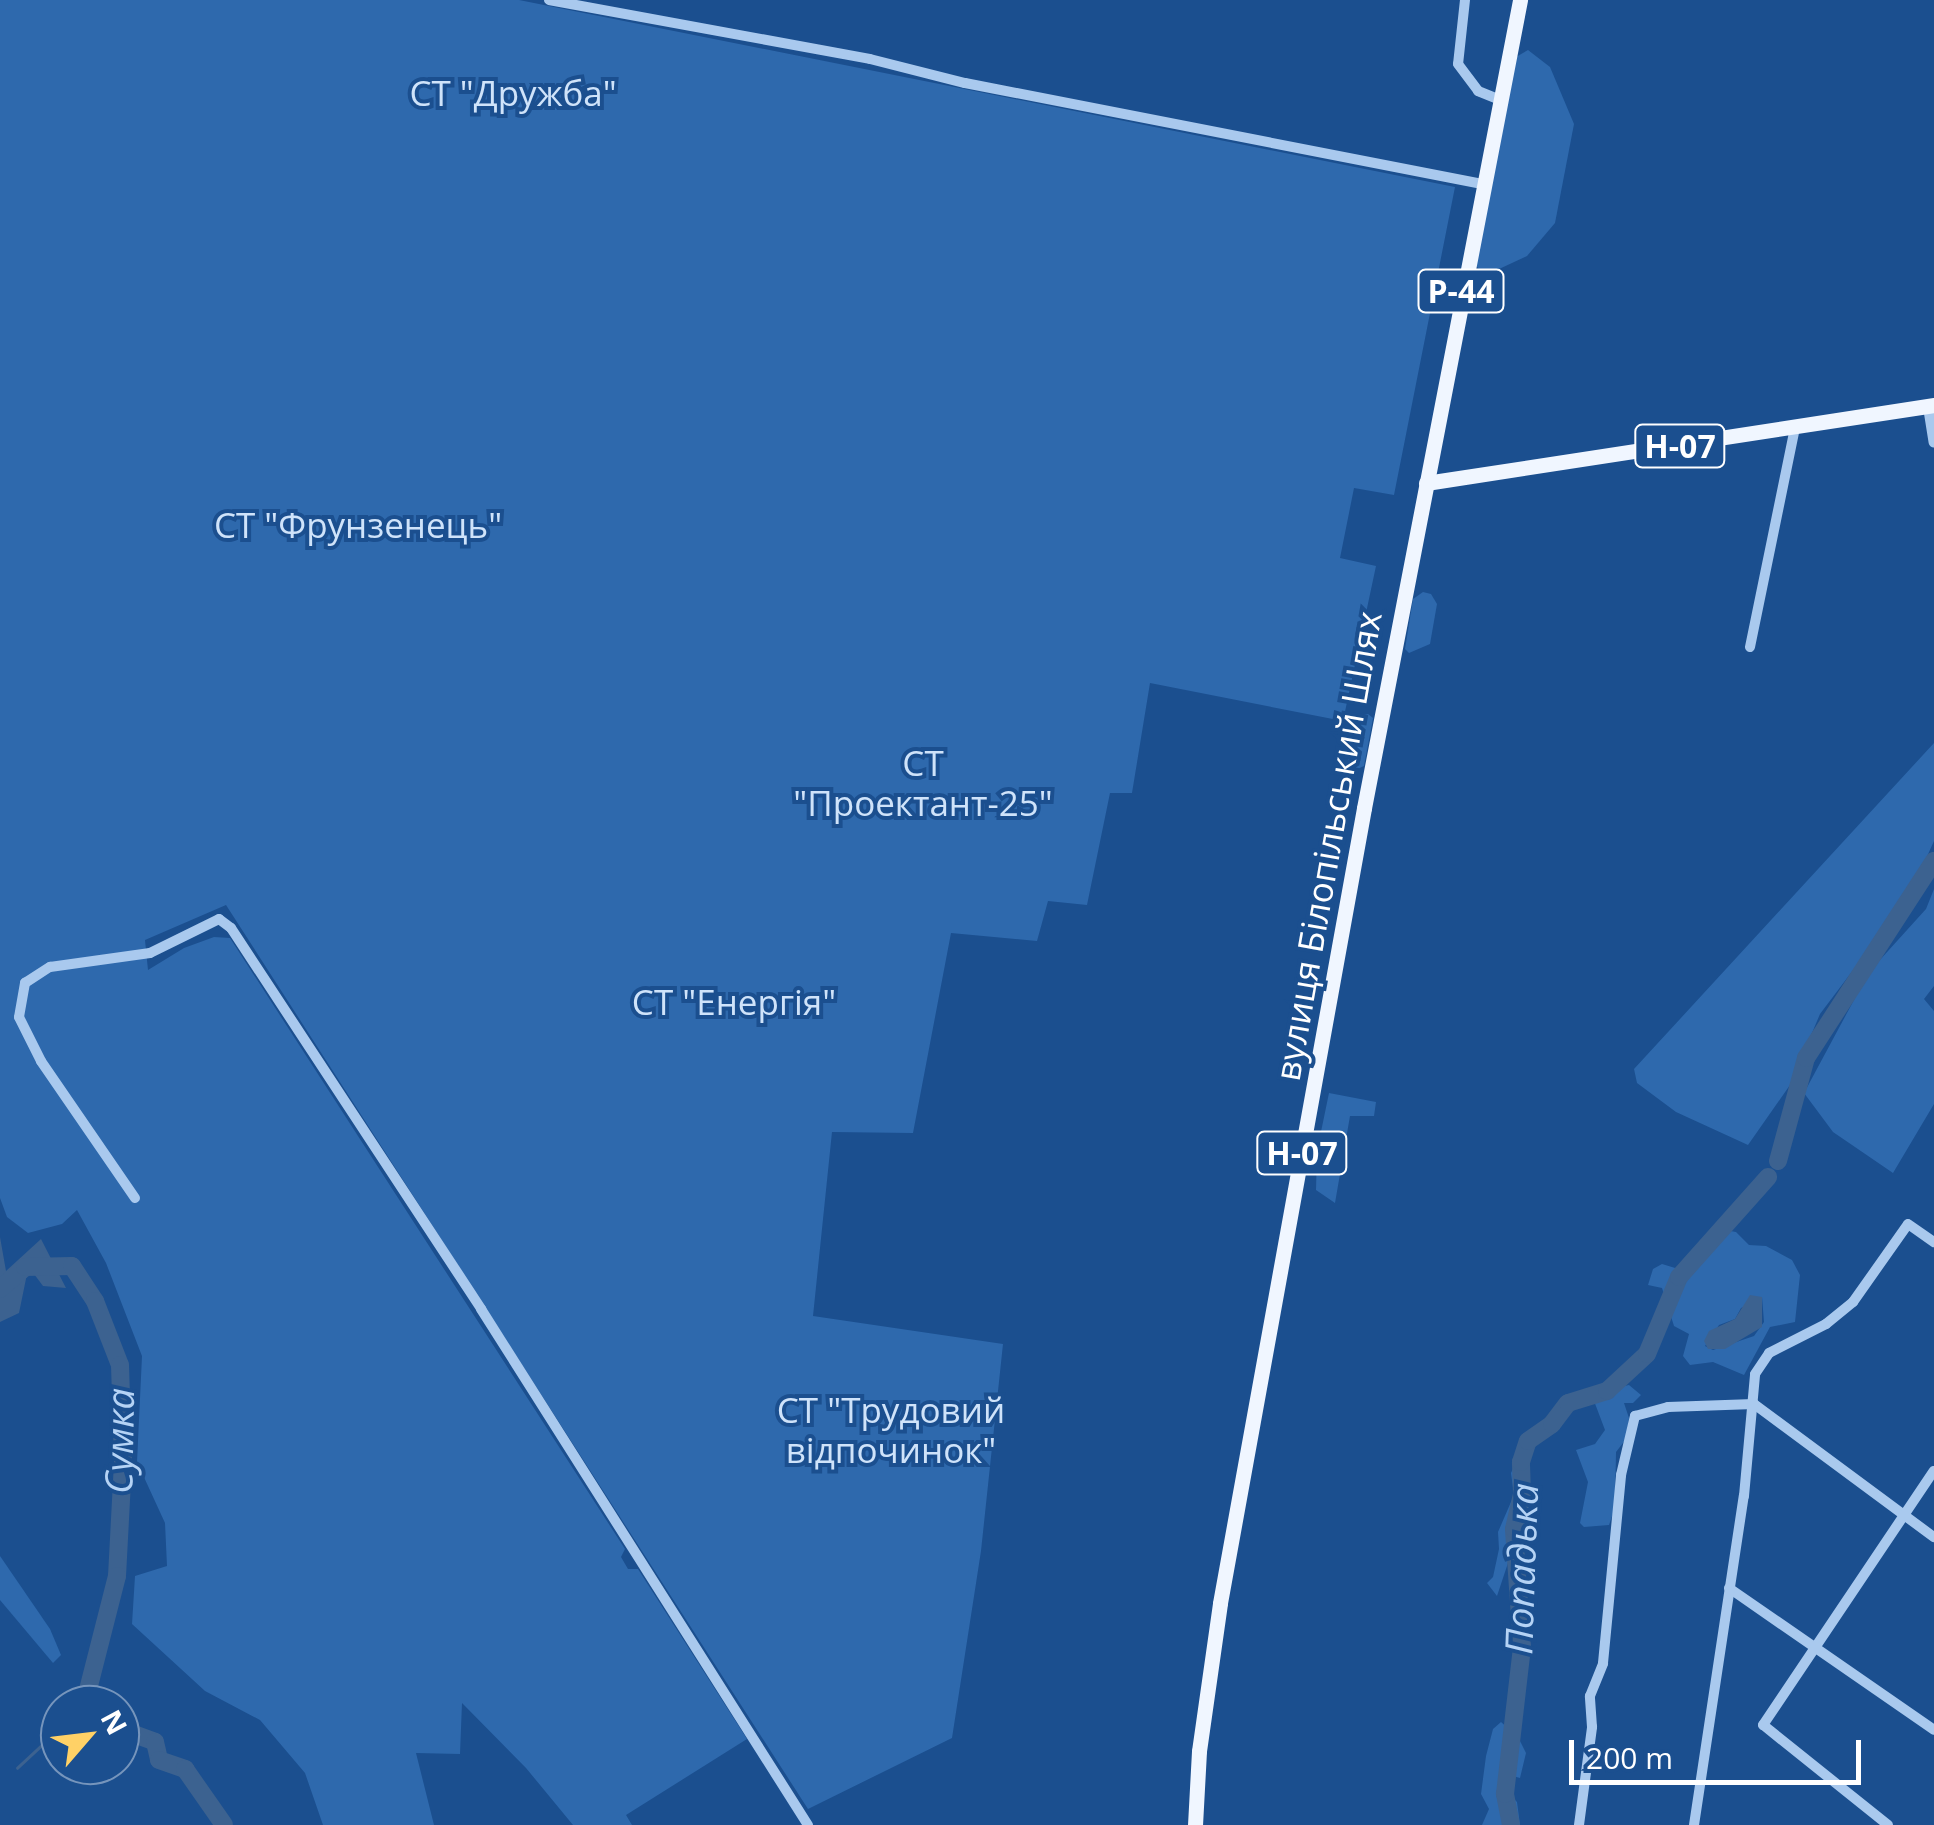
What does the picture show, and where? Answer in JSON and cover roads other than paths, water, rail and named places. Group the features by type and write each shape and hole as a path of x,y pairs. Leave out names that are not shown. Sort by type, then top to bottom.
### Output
{"main road":[{"name":"вулиця Білопільський Шлях","path":"1195,1825 1199,1751 1220,1602 1426,483 1520,0"},
{"name":"Н-07","path":"1426,483 1931,406"}],"street":[{"path":"548,0 870,59 965,83 1482,184"},
{"path":"1464,0 1458,64 1478,91 1498,99"},
{"path":"1931,406 1934,442"},
{"path":"1750,647 1796,428"},
{"path":"135,1198 41,1061 19,1017 25,984 50,967 150,953 219,919 232,928 492,1324 808,1825"},
{"path":"1694,1825 1754,1404 1755,1374 1769,1353 1826,1324 1854,1302 1908,1224 1934,1242"},
{"path":"1580,1825 1592,1727 1590,1696 1603,1663 1621,1475 1635,1416 1668,1406 1754,1404 1934,1538"},
{"path":"1888,1825 1763,1725 1934,1471"},
{"path":"1728,1588 1934,1730"}],"waterway":[{"name":"Попадька","path":"1778,1161 1806,1058 1934,861"},
{"name":"Попадька","path":"1511,1825 1505,1794 1522,1647 1514,1529 1522,1493 1521,1462 1528,1441 1552,1424 1568,1403 1607,1391 1647,1354 1679,1277 1768,1177"},
{"name":"Сумка","path":"0,1289 25,1267 72,1266 95,1301 120,1365 123,1462 117,1576 89,1685"},
{"name":"Сумка","path":"140,1736 155,1742 159,1760 185,1769 224,1825"},
{"path":"17,1768 40,1747"}],"park label":[{"name":"СТ \"Дружба\"","path":"513,93"},
{"name":"СТ \"Фрунзенець\"","path":"358,525"},
{"name":"СТ \"Проектант-25\"","path":"923,783"},
{"name":"СТ \"Енергія\"","path":"734,1002"},
{"name":"СТ \"Трудовий відпочинок\"","path":"891,1430"}]}
